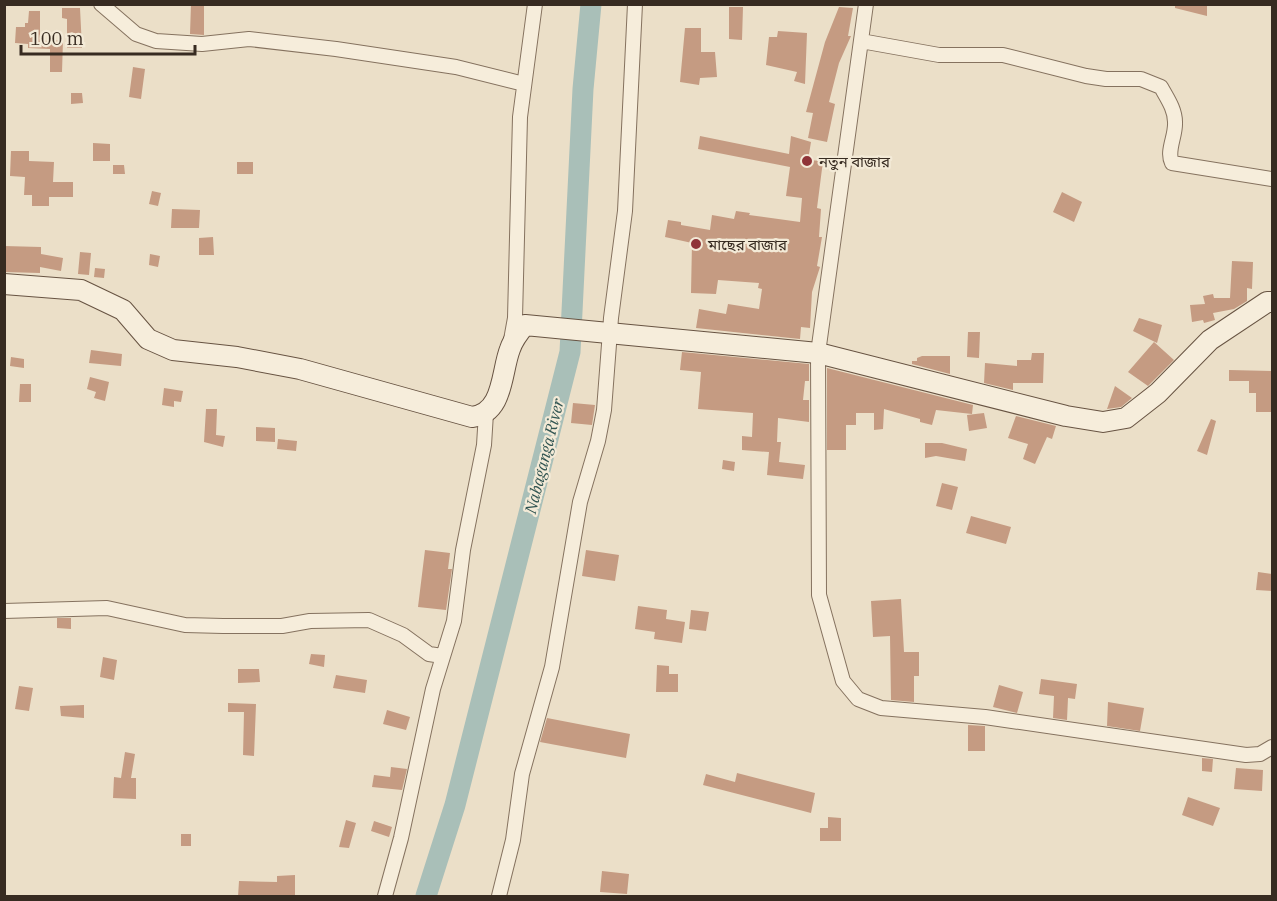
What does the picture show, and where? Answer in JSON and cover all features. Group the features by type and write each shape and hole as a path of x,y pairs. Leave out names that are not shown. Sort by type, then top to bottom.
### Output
{"main road":[{"path":"4,284 81,290 123,310 147,339 173,350 237,357 300,369 472,417 486,413 494,405 510,347 525,325 544,325 818,353 1066,416 1103,422 1126,418 1158,393 1210,340 1266,302 1272,302"}],"street":[{"path":"101,4 136,34 156,41 202,44 249,39 336,49 436,63 524,84"},
{"path":"510,347 515,318 520,117 535,4"},
{"path":"499,897 513,840 522,774 552,667 580,502 598,441 604,410 602,331 625,211 635,4"},
{"path":"866,4 818,353 819,595 843,681 858,699 881,708 985,717 1246,755 1260,754 1272,747"},
{"path":"861,41 939,55 1003,55 1096,78 1141,79 1161,87 1173,108 1175,122 1169,157 1172,163 1272,178"},
{"path":"385,897 401,838 442,656 454,621 463,550 484,445 486,413"},
{"path":"4,610 107,608 185,625 282,626 310,621 369,620 403,635 429,654 442,656"}],"building":[{"path":"191,4 204,4 204,35 190,34"},
{"path":"1175,4 1207,4 1207,16 1175,8"},
{"path":"729,7 743,7 742,40 729,39"},
{"path":"839,7 853,8 848,36 851,36 839,63 829,102 835,104 827,142 808,138 813,113 806,112 825,42"},
{"path":"62,8 80,8 82,48 67,48 67,19 62,18"},
{"path":"29,11 40,11 40,41 63,40 62,72 50,72 50,49 28,48 28,44 15,43 16,27 25,27 25,23 28,23"},
{"path":"685,28 701,28 701,52 715,52 717,77 700,78 699,85 680,82"},
{"path":"778,31 807,33 805,84 794,81 797,72 766,65 769,37 777,37"},
{"path":"133,67 145,69 141,99 129,97"},
{"path":"71,93 82,93 83,103 71,104"},
{"path":"700,136 789,154 791,136 811,142 808,160 823,161 817,208 821,209 819,237 822,237 817,266 820,267 812,292 810,328 801,327 800,339 696,328 699,309 726,314 728,304 759,309 762,289 758,288 759,283 718,280 716,294 691,293 692,243 665,237 668,220 681,222 681,225 710,230 712,215 734,219 736,211 800,222 802,198 786,196 790,167 698,149"},
{"path":"93,143 110,144 110,161 93,161"},
{"path":"11,151 29,151 29,161 54,162 53,182 73,182 73,197 49,197 49,206 32,206 32,195 24,195 25,177 10,176"},
{"path":"237,162 253,162 253,174 237,174"},
{"path":"113,165 124,165 125,174 113,174"},
{"path":"152,191 161,193 158,206 149,204"},
{"path":"1062,192 1082,202 1074,222 1053,212"},
{"path":"172,209 200,210 199,228 171,228"},
{"path":"213,237 214,255 199,255 199,238"},
{"path":"4,246 41,247 41,254 63,258 61,271 40,267 40,273 4,272"},
{"path":"80,252 91,253 89,275 78,274"},
{"path":"150,254 160,256 158,267 149,265"},
{"path":"1232,261 1253,262 1252,289 1247,288 1247,301 1234,309 1213,313 1215,320 1204,323 1203,320 1192,322 1190,305 1205,304 1203,296 1213,294 1214,298 1230,298"},
{"path":"95,268 105,269 104,278 94,277"},
{"path":"1139,318 1162,325 1157,343 1133,331"},
{"path":"968,332 980,332 979,358 967,357"},
{"path":"1154,342 1174,360 1148,386 1128,372"},
{"path":"91,350 122,354 121,366 89,363"},
{"path":"682,352 809,364 809,381 805,381 803,400 809,400 809,422 778,418 777,442 781,442 779,462 805,465 803,479 767,475 769,452 742,450 742,436 752,437 753,413 698,409 701,372 680,370"},
{"path":"1032,353 1044,353 1043,383 1013,383 1013,390 984,383 985,363 1017,366 1017,360 1031,360"},
{"path":"950,356 950,374 912,364 912,361 917,361 917,358"},
{"path":"11,357 24,359 24,368 10,366"},
{"path":"827,368 973,405 972,414 936,410 932,425 920,422 920,419 884,409 883,429 874,430 874,413 856,413 856,425 846,425 846,450 827,450"},
{"path":"1229,370 1272,371 1272,412 1256,412 1256,393 1249,393 1249,381 1229,381"},
{"path":"90,377 109,382 105,401 94,398 96,392 87,389"},
{"path":"20,384 31,384 31,402 19,402"},
{"path":"1115,386 1132,398 1121,407 1107,409"},
{"path":"164,388 183,391 181,402 174,401 174,407 162,405"},
{"path":"573,403 595,405 592,425 571,423"},
{"path":"206,409 217,409 216,435 225,436 223,447 204,442"},
{"path":"984,413 987,428 969,431 967,415"},
{"path":"1016,416 1056,426 1052,439 1047,437 1035,464 1023,459 1028,444 1008,438"},
{"path":"1211,419 1216,421 1207,455 1197,451"},
{"path":"256,427 275,428 275,442 256,441"},
{"path":"278,439 297,441 296,451 277,449"},
{"path":"925,443 942,443 967,449 965,461 936,456 925,458"},
{"path":"723,460 735,462 734,471 722,469"},
{"path":"942,483 958,487 952,510 936,506"},
{"path":"971,516 1011,527 1006,544 966,533"},
{"path":"425,550 450,553 448,569 452,569 446,610 418,607"},
{"path":"586,550 619,555 615,581 582,576"},
{"path":"1258,572 1272,574 1272,591 1256,590"},
{"path":"901,599 904,652 919,652 919,676 914,676 914,702 891,700 890,636 873,637 871,601"},
{"path":"638,606 667,610 666,619 685,622 682,643 654,639 655,632 635,629"},
{"path":"691,610 709,612 706,631 689,629"},
{"path":"57,618 71,618 71,629 57,628"},
{"path":"311,654 325,655 324,667 309,664"},
{"path":"103,657 117,660 114,680 100,677"},
{"path":"657,665 669,666 669,674 678,674 678,692 656,692"},
{"path":"238,669 259,669 260,682 238,683"},
{"path":"336,675 367,680 365,693 333,688"},
{"path":"1041,679 1077,684 1075,699 1068,698 1067,720 1053,718 1054,696 1039,694"},
{"path":"999,685 1023,692 1017,713 993,707"},
{"path":"19,686 33,688 29,711 15,709"},
{"path":"1108,702 1144,708 1140,731 1107,726"},
{"path":"228,703 256,704 254,756 243,755 244,712 228,712"},
{"path":"84,705 84,718 61,716 60,706"},
{"path":"387,710 410,717 406,730 383,724"},
{"path":"547,718 630,734 626,758 540,742"},
{"path":"968,725 985,726 985,751 968,751"},
{"path":"125,752 135,754 131,778 136,778 136,799 113,798 114,777 121,778"},
{"path":"1202,758 1213,759 1212,772 1202,771"},
{"path":"391,767 407,769 402,790 372,787 374,775 390,777"},
{"path":"1236,768 1263,770 1262,791 1234,789"},
{"path":"737,773 815,793 811,813 703,785 706,774 735,782"},
{"path":"1188,797 1220,808 1213,826 1182,815"},
{"path":"828,817 841,818 841,841 820,841 820,828 828,828"},
{"path":"346,820 356,823 349,848 339,847"},
{"path":"374,821 392,827 389,837 371,831"},
{"path":"181,834 191,834 191,846 181,846"},
{"path":"602,871 629,874 627,894 600,892"},
{"path":"295,875 295,897 238,897 239,881 277,882 277,876"}],"waterway":[{"name":"Nabaganga River","path":"426,896 455,805 570,352 583,89 591,4"}],"place":[{"name":"নতুন বাজার","path":"807,161"},
{"name":"মাছের বাজার","path":"696,244"}]}
